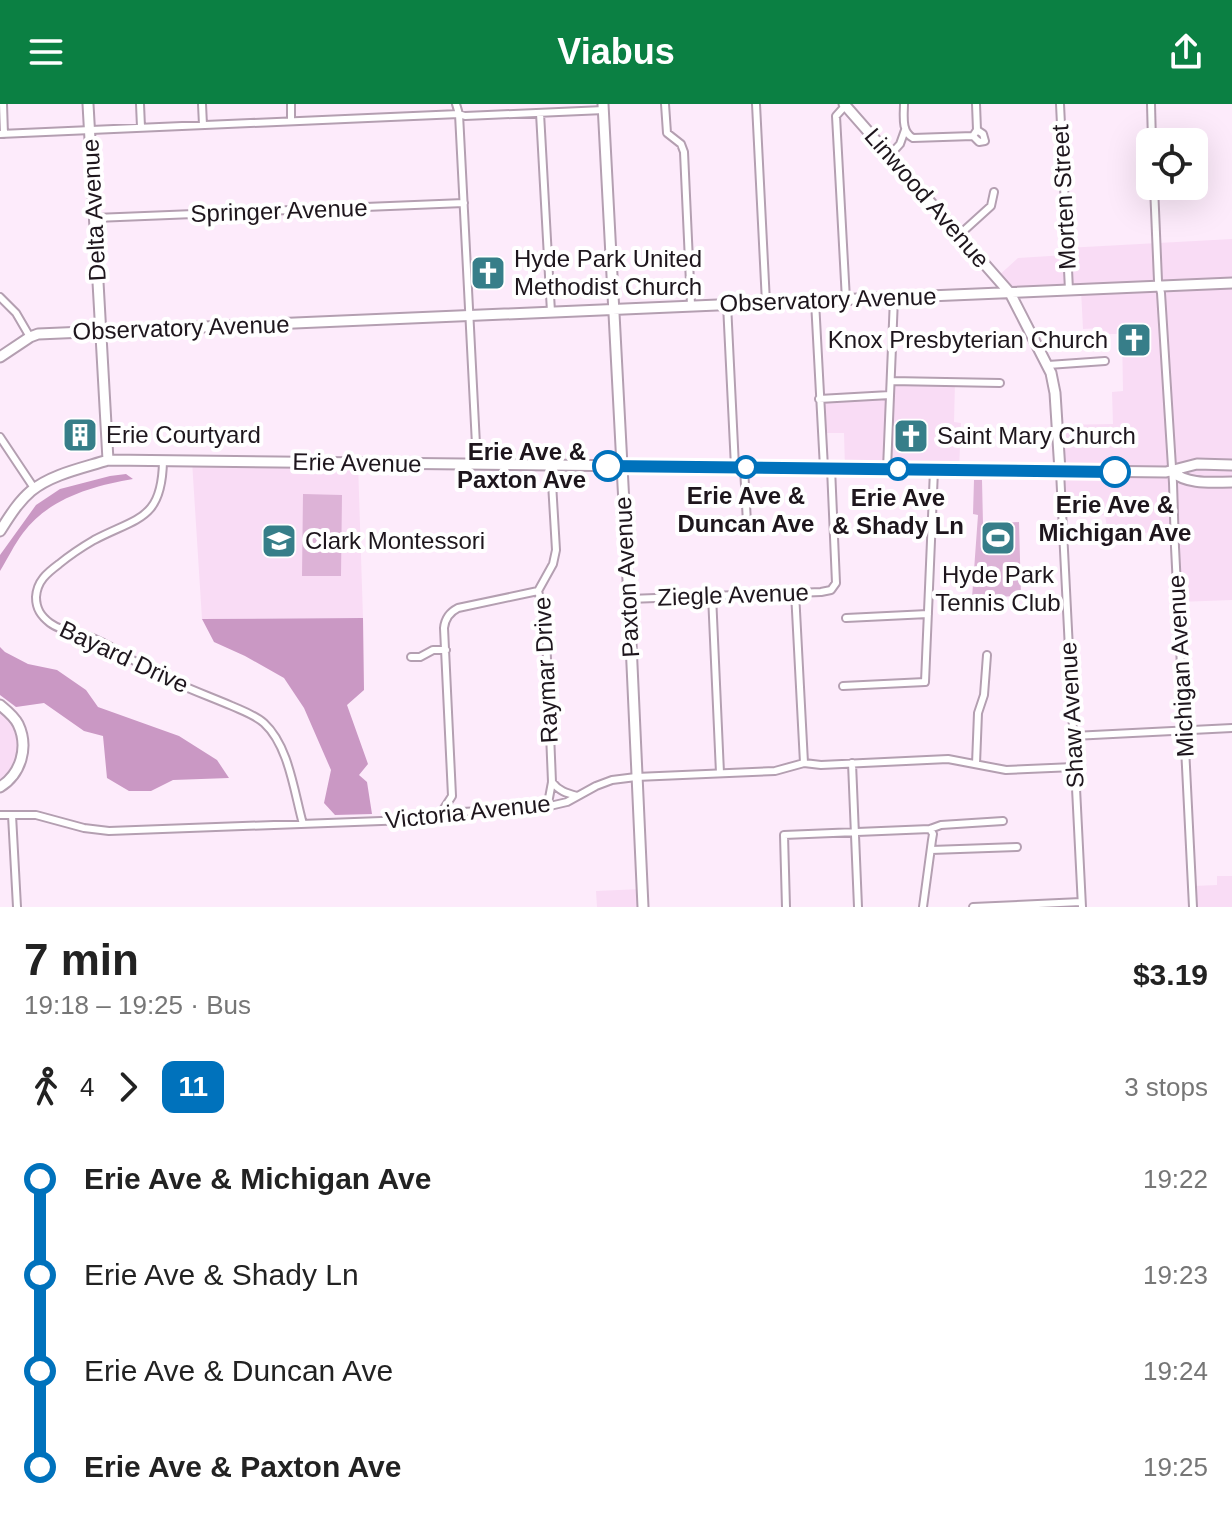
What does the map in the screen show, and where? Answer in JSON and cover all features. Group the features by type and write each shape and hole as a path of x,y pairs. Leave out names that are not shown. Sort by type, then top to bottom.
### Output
{"street":[{"path":"3,104 2,134 540,113 603,107"},
{"name":"Delta Avenue","path":"88,104 108,460"},
{"path":"140,104 141,127"},
{"path":"202,104 203,125"},
{"path":"291,104 291,121"},
{"path":"456,104 459,114 477,464"},
{"path":"665,104 667,133 681,144 684,152 691,305"},
{"path":"756,104 766,303"},
{"path":"890,155 900,144 905,130 904,104"},
{"path":"900,144 913,138 975,133 976,104"},
{"name":"Morten Street","path":"1060,104 1069,290"},
{"path":"1151,104 1152,128"},
{"path":"844,105 836,116 846,300"},
{"name":"Linwood Avenue","path":"844,105 1010,293"},
{"name":"Paxton Avenue","path":"603,107 643,907"},
{"path":"540,113 551,312"},
{"path":"905,130 913,138"},
{"path":"959,235 991,206 994,192"},
{"name":"Michigan Avenue","path":"1155,200 1172,472 1193,907"},
{"name":"Springer Avenue","path":"95,218 464,203"},
{"name":"Observatory Avenue","path":"0,357 38,334 1232,283"},
{"name":"Shaw Avenue","path":"1010,293 1048,365 1055,393 1082,905"},
{"path":"0,297 16,313 30,337"},
{"path":"887,469 894,298"},
{"path":"815,301 819,399 827,468"},
{"path":"727,304 747,523"},
{"path":"1048,365 1105,361"},
{"path":"891,381 1000,383"},
{"path":"819,399 890,395"},
{"path":"0,437 34,488"},
{"name":"Erie Avenue","path":"0,531 15,508 34,488 58,476 108,460 1172,472 1197,464 1232,465"},
{"name":"Bayard Drive","path":"163,461 161,488 148,511 134,523 73,553 45,575 36,594 37,607 56,627 103,643 154,673 251,715 266,725 278,740 285,758 303,824"},
{"path":"1197,464 1193,476 1198,482"},
{"name":"Raymar Drive","path":"551,466 556,550 553,564 538,591 546,635 552,782"},
{"name":"Ziegle Avenue","path":"629,599 826,592 836,583 827,468"},
{"path":"843,686 925,682 934,470"},
{"name":"Erie Avenue","path":"1172,472 1183,479 1198,482 1232,482"},
{"path":"456,801 445,623 454,610 538,591"},
{"path":"795,592 804,763"},
{"path":"712,595 720,773"},
{"path":"846,618 928,614"},
{"path":"411,657 420,657 433,650 446,650"},
{"path":"976,764 978,713 984,695 987,655"},
{"path":"0,705 17,723 23,746 19,766 0,787"},
{"path":"1073,736 1232,728"},
{"name":"Victoria Avenue","path":"0,815 36,815 84,828 109,831 408,820 470,811 553,807 612,780 775,771 804,763 948,759 1006,770 1074,767"},
{"path":"852,763 858,907"},
{"path":"552,782 563,793 577,796"},
{"path":"537,809 549,798 552,782"},
{"path":"456,801 470,811"},
{"path":"438,815 456,801"},
{"path":"12,815 17,907"},
{"path":"786,907 784,835 930,829 941,825 1003,821"},
{"path":"923,907 933,834 930,829"},
{"path":"931,850 1017,847"},
{"path":"973,907 1082,905"}],"shaded area":[{"path":"1232,239 1232,600 1178,602 1174,532 1108,534 1105,515 1061,517 1057,425 1113,424 1112,392 1123,391 1122,334 1103,334 1102,328 1083,329 1081,290 1010,293 996,278 1018,258 1066,255 1066,248"},
{"path":"891,381 955,382 954,422 961,423 959,470 845,469 844,433 821,433 819,399 889,395"},
{"name":"Clark Montessori","path":"192,461 358,463 363,618 202,619"},
{"path":"126,474 133,479 87,490 46,511 23,533 0,571 0,555 36,505 60,489"},
{"name":"Hyde Park Tennis Club","path":"974,480 982,480 983,524 1019,522 1021,596 972,598 978,515 973,514"},
{"path":"303,494 342,495 341,576 302,576"},
{"path":"363,618 364,690 347,705 368,764 359,775 367,782 372,814 335,815 324,803 331,770 304,708 284,678 214,642 202,619"},
{"path":"0,647 28,664 57,670 86,690 98,707 179,736 217,760 229,778 173,780 151,791 129,791 107,778 103,736 84,731 44,703 16,707 0,695"},
{"path":"0,705 12,716 23,754 0,787"},
{"path":"1217,876 1232,876 1232,907 1193,907 1193,886 1217,885"},
{"path":"642,889 643,907 597,907 596,891"}],"bus line":[{"name":"11","path":"608,466 1115,472"}],"place":[{"name":"Hyde Park United Methodist Church","path":"488,273"},
{"name":"Knox Presbyterian Church","path":"1134,340"},
{"name":"Erie Courtyard","path":"80,435"},
{"name":"Saint Mary Church","path":"911,436"},
{"name":"Erie Ave & Paxton Ave","path":"608,466"},
{"name":"Erie Ave & Duncan Ave","path":"746,467"},
{"name":"Erie Ave & Shady Ln","path":"898,469"},
{"name":"Erie Ave & Michigan Ave","path":"1115,472"},
{"name":"Hyde Park Tennis Club","path":"998,538"},
{"name":"Clark Montessori","path":"279,541"}]}
